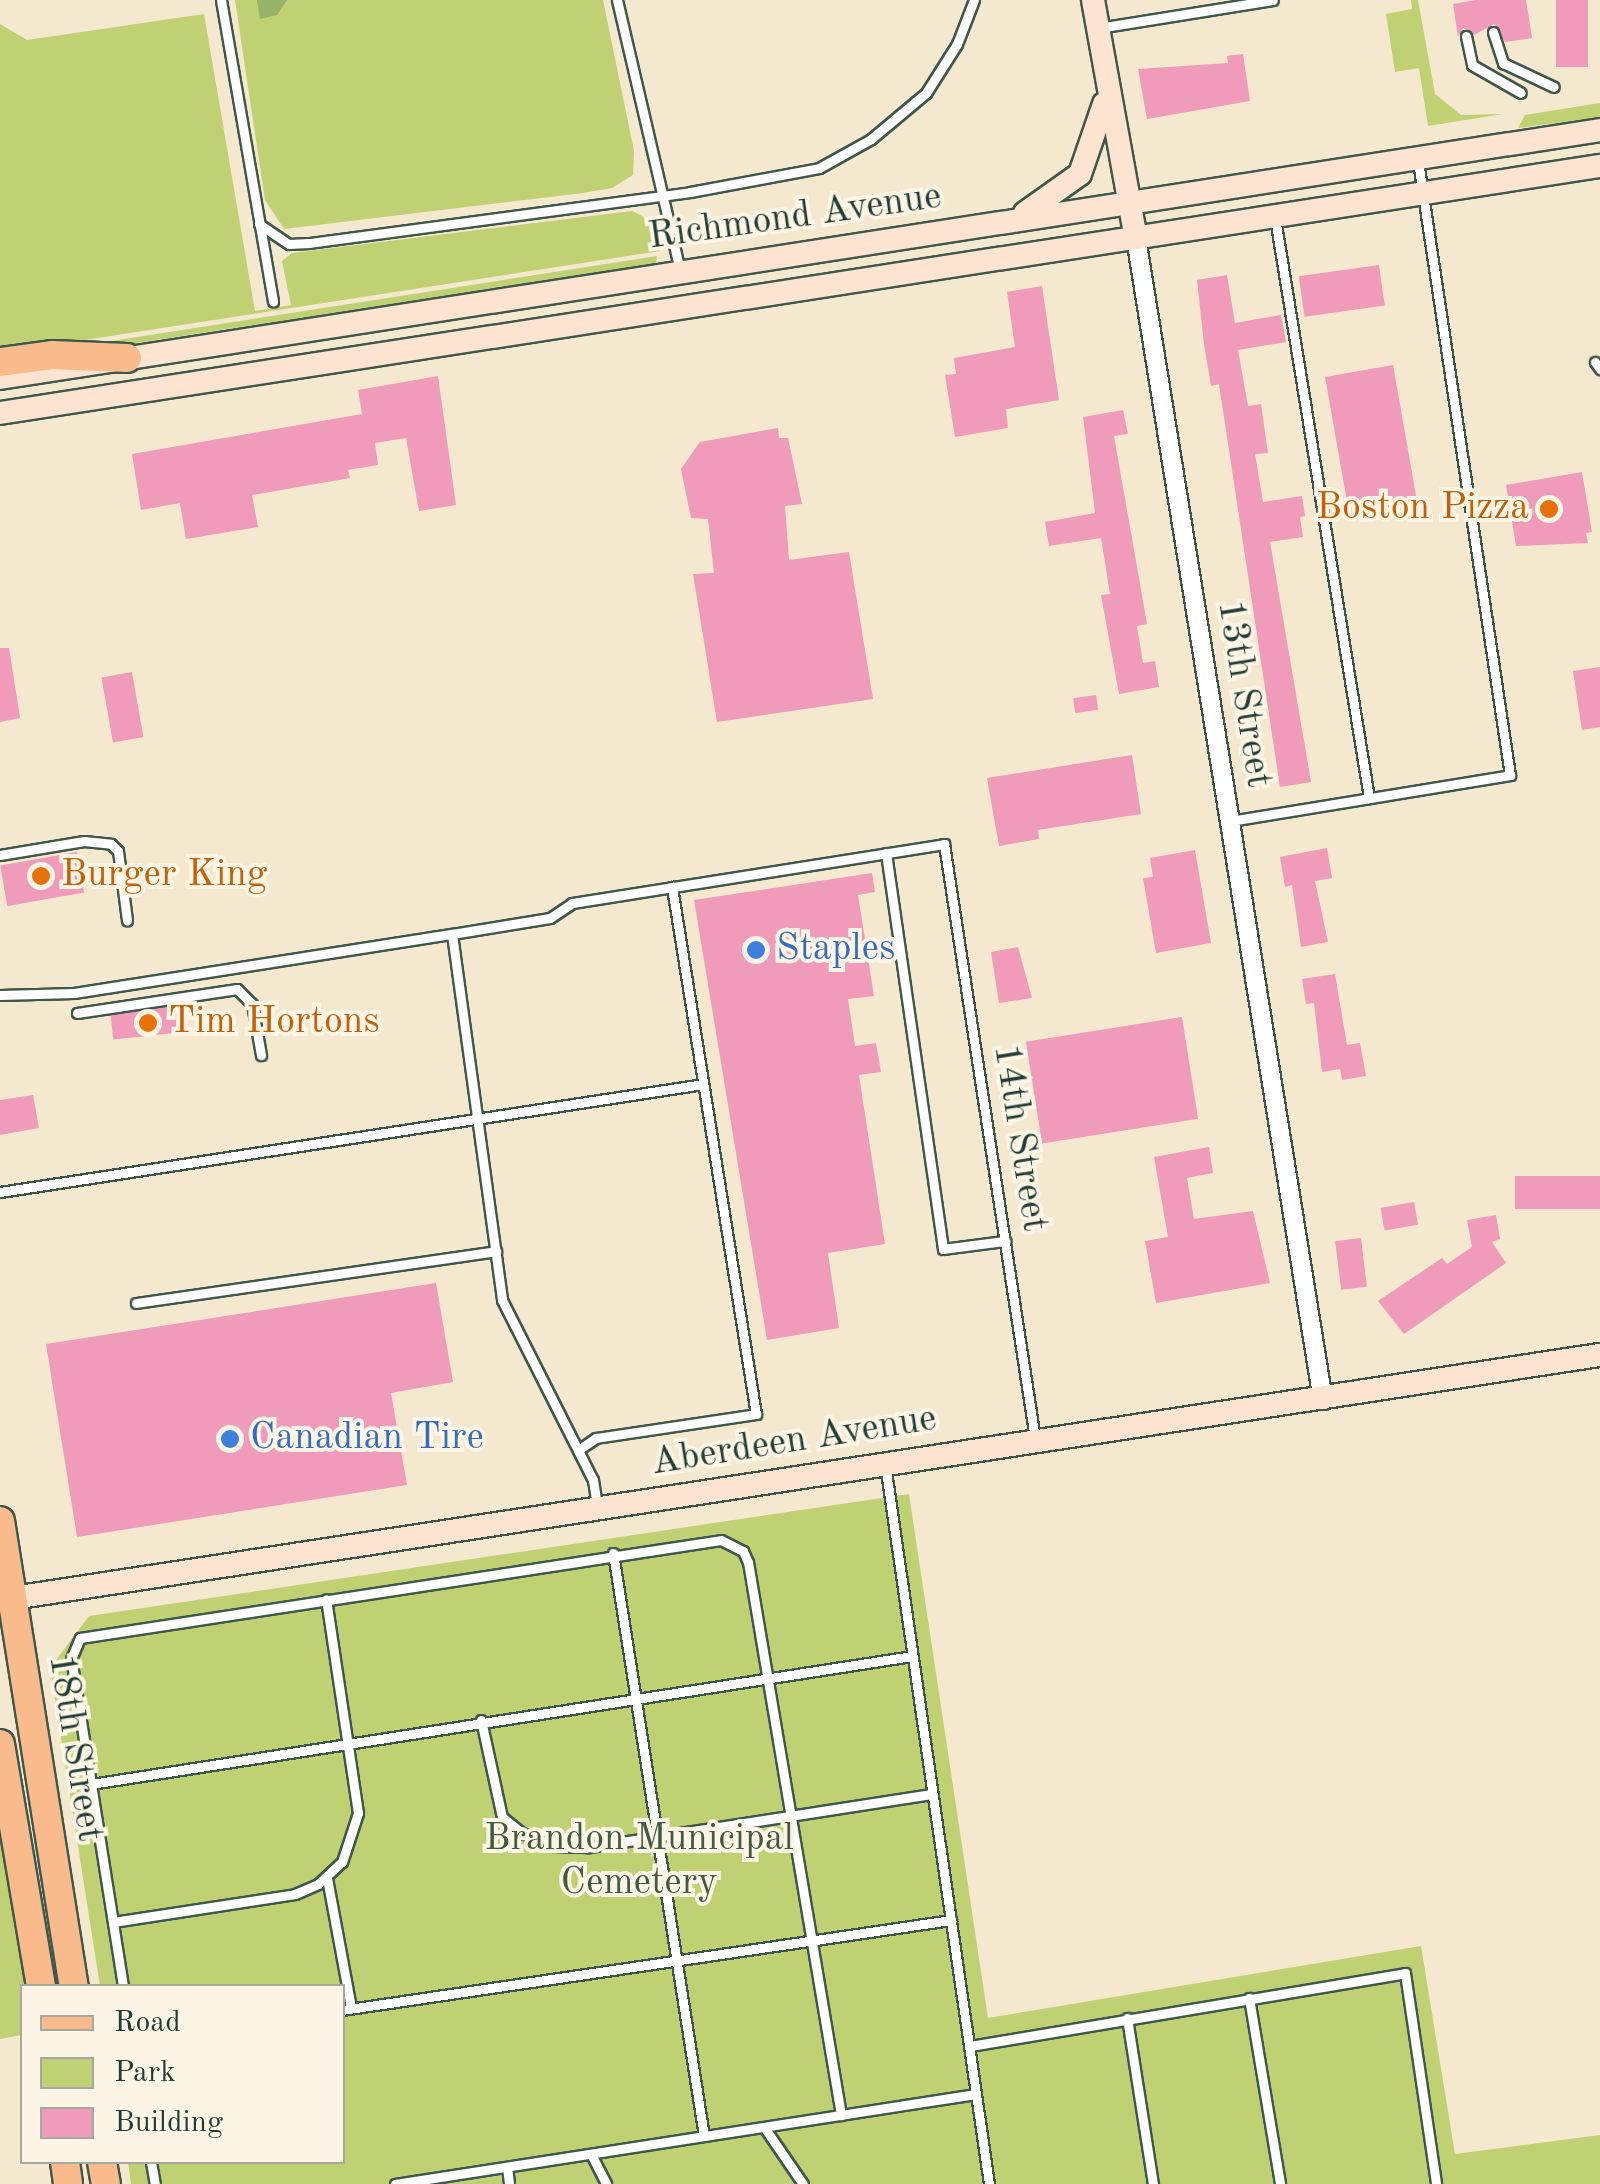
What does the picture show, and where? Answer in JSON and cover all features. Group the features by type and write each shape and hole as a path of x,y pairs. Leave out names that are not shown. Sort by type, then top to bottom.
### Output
{"main road":[{"name":"13th Street","path":"1093,0 1136,238"},
{"path":"1003,223 1051,200 1080,174 1094,148 1107,91"},
{"name":"Richmond Avenue","path":"0,378 1600,130"},
{"name":"Richmond Avenue","path":"0,413 1600,166"},
{"path":"0,362 52,355 127,358"},
{"name":"Aberdeen Avenue","path":"6,1600 1600,1355"},
{"name":"18th Street","path":"0,1521 6,1600 74,1984"},
{"name":"18th Street","path":"0,1744 41,1984"}],"street":[{"name":"13th Street","path":"1136,238 1322,1400"},
{"path":"680,270 686,308"}],"lane":[{"path":"221,0 273,302"},
{"path":"617,0 680,270"},
{"path":"260,224 289,244 309,243 660,196 819,168 870,139 926,93 957,44 974,0"},
{"path":"1097,28 1273,0"},
{"path":"1492,32 1503,64 1554,88"},
{"path":"1466,36 1472,65 1522,93"},
{"path":"1227,821 1510,774 1418,158"},
{"path":"1275,217 1369,798"},
{"path":"0,855 84,841 111,844 118,851 127,920"},
{"name":"14th Street","path":"886,854 944,844 1035,1441"},
{"path":"0,994 52,996 452,934 550,918 572,903 886,854 943,1249 1005,1241"},
{"path":"578,1450 596,1438 756,1414 672,887"},
{"path":"452,934 502,1300 593,1480 598,1509"},
{"path":"77,1013 237,989 252,1004 261,1055"},
{"path":"0,1192 703,1084"},
{"path":"136,1303 496,1251"},
{"path":"885,1463 990,2184"},
{"path":"123,1984 73,1646 84,1637 712,1540 736,1546 746,1557 808,1941 841,2114"},
{"path":"613,1553 654,1838 704,2136"},
{"path":"112,1922 281,1897 326,1878 349,1850 358,1824 326,1598"},
{"path":"92,1784 481,1720 912,1656"},
{"path":"481,1720 497,1805 509,1826 572,1848 932,1794"},
{"path":"326,1878 343,1984"},
{"path":"347,2009 950,1920"},
{"path":"970,2046 1405,1972 1436,2184"},
{"path":"1250,1998 1280,2184"},
{"path":"1127,2018 1153,2184"},
{"path":"395,2184 976,2094"},
{"path":"764,2127 803,2184"},
{"path":"591,2154 606,2184"},
{"path":"507,2167 509,2184"}],"green space":[{"path":"235,0 603,0 634,151 633,175 612,188 583,193 284,229 265,200"},
{"path":"257,0 287,0 277,15 260,19"},
{"path":"1411,0 1418,0 1435,94 1461,115 1503,114 1428,126 1419,68 1395,72 1386,14 1412,9"},
{"path":"204,14 255,311 291,305 282,261 292,253 632,211 652,221 660,251 0,353 0,24 27,40"},
{"path":"1600,103 1600,117 1518,128 1525,115"},
{"path":"657,256 656,263 104,348 73,347"},
{"name":"Brandon Municipal Cemetery","path":"909,1494 988,2018 1421,1946 1455,2154 1600,2135 1600,2184 131,2184 128,2164 345,2164 345,1984 100,1984 50,1668 89,1616"},
{"path":"0,1795 39,1984 20,1984 20,2035 0,2039"}],"building":[{"path":"1526,0 1532,38 1505,42 1494,24 1474,35 1463,28 1458,37 1453,4"},
{"path":"1556,0 1588,0 1588,67 1556,67"},
{"path":"1243,54 1250,101 1147,119 1138,69 1228,63 1227,56"},
{"path":"1379,265 1385,306 1304,317 1299,276"},
{"path":"1227,275 1235,323 1281,315 1286,342 1238,350 1248,406 1261,404 1268,453 1255,454 1263,502 1302,496 1305,516 1300,517 1303,537 1270,542 1311,782 1280,787 1219,384 1211,386 1197,280"},
{"path":"1042,286 1059,400 1006,409 1008,428 955,437 945,375 956,374 954,358 1015,347 1007,292"},
{"path":"1393,365 1418,507 1350,519 1325,377"},
{"path":"438,376 456,505 419,511 406,438 375,443 378,465 348,470 350,478 252,495 258,527 186,539 180,503 141,510 132,454 362,414 358,390"},
{"path":"1123,410 1128,434 1114,436 1147,624 1137,626 1143,663 1155,661 1159,687 1119,694 1101,595 1110,594 1101,538 1049,546 1045,522 1095,513 1083,417"},
{"path":"778,428 779,438 788,438 802,504 785,506 789,560 849,552 873,699 717,722 693,574 714,573 708,519 691,518 681,469 700,442"},
{"name":"Boston Pizza","path":"1582,472 1592,532 1586,533 1588,543 1516,546 1506,485"},
{"path":"0,648 9,648 20,718 0,722"},
{"path":"1600,667 1600,727 1582,730 1573,671"},
{"path":"132,672 143,737 113,742 101,677"},
{"path":"1096,695 1098,710 1075,713 1073,698"},
{"path":"1132,755 1141,814 1038,830 1039,839 999,846 987,778"},
{"path":"1327,848 1332,878 1315,881 1328,942 1301,947 1292,885 1285,887 1280,857"},
{"path":"1195,850 1211,943 1156,953 1143,878 1153,877 1150,858"},
{"name":"Burger King","path":"77,852 84,892 7,906 0,866"},
{"path":"872,873 875,892 858,895 874,996 848,999 855,1046 876,1043 881,1072 859,1075 885,1244 828,1253 839,1328 767,1340 694,900"},
{"path":"1018,947 1032,998 999,1003 991,952"},
{"path":"1335,974 1347,1045 1360,1043 1366,1076 1342,1080 1340,1069 1322,1072 1314,1003 1306,1004 1302,979"},
{"name":"Tim Hortons","path":"183,1005 186,1032 113,1039 110,1013"},
{"path":"1182,1017 1198,1119 1042,1143 1026,1042"},
{"path":"33,1095 39,1128 0,1135 0,1100"},
{"path":"1209,1147 1213,1173 1187,1178 1194,1219 1253,1211 1270,1283 1156,1303 1145,1241 1168,1237 1154,1157"},
{"path":"1515,1176 1600,1176 1600,1209 1515,1209"},
{"path":"1414,1202 1418,1225 1385,1231 1381,1208"},
{"path":"1496,1215 1500,1239 1492,1242 1506,1263 1404,1334 1378,1301 1442,1258 1447,1264 1472,1247 1467,1220"},
{"path":"1361,1238 1367,1287 1341,1290 1335,1241"},
{"name":"Canadian Tire","path":"436,1283 453,1382 391,1393 407,1485 77,1537 46,1344"}],"place":[{"name":"Boston Pizza","path":"1549,509"},
{"name":"Burger King","path":"41,876"},
{"name":"Staples","path":"756,950"},
{"name":"Tim Hortons","path":"148,1023"},
{"name":"Canadian Tire","path":"230,1439"}]}
